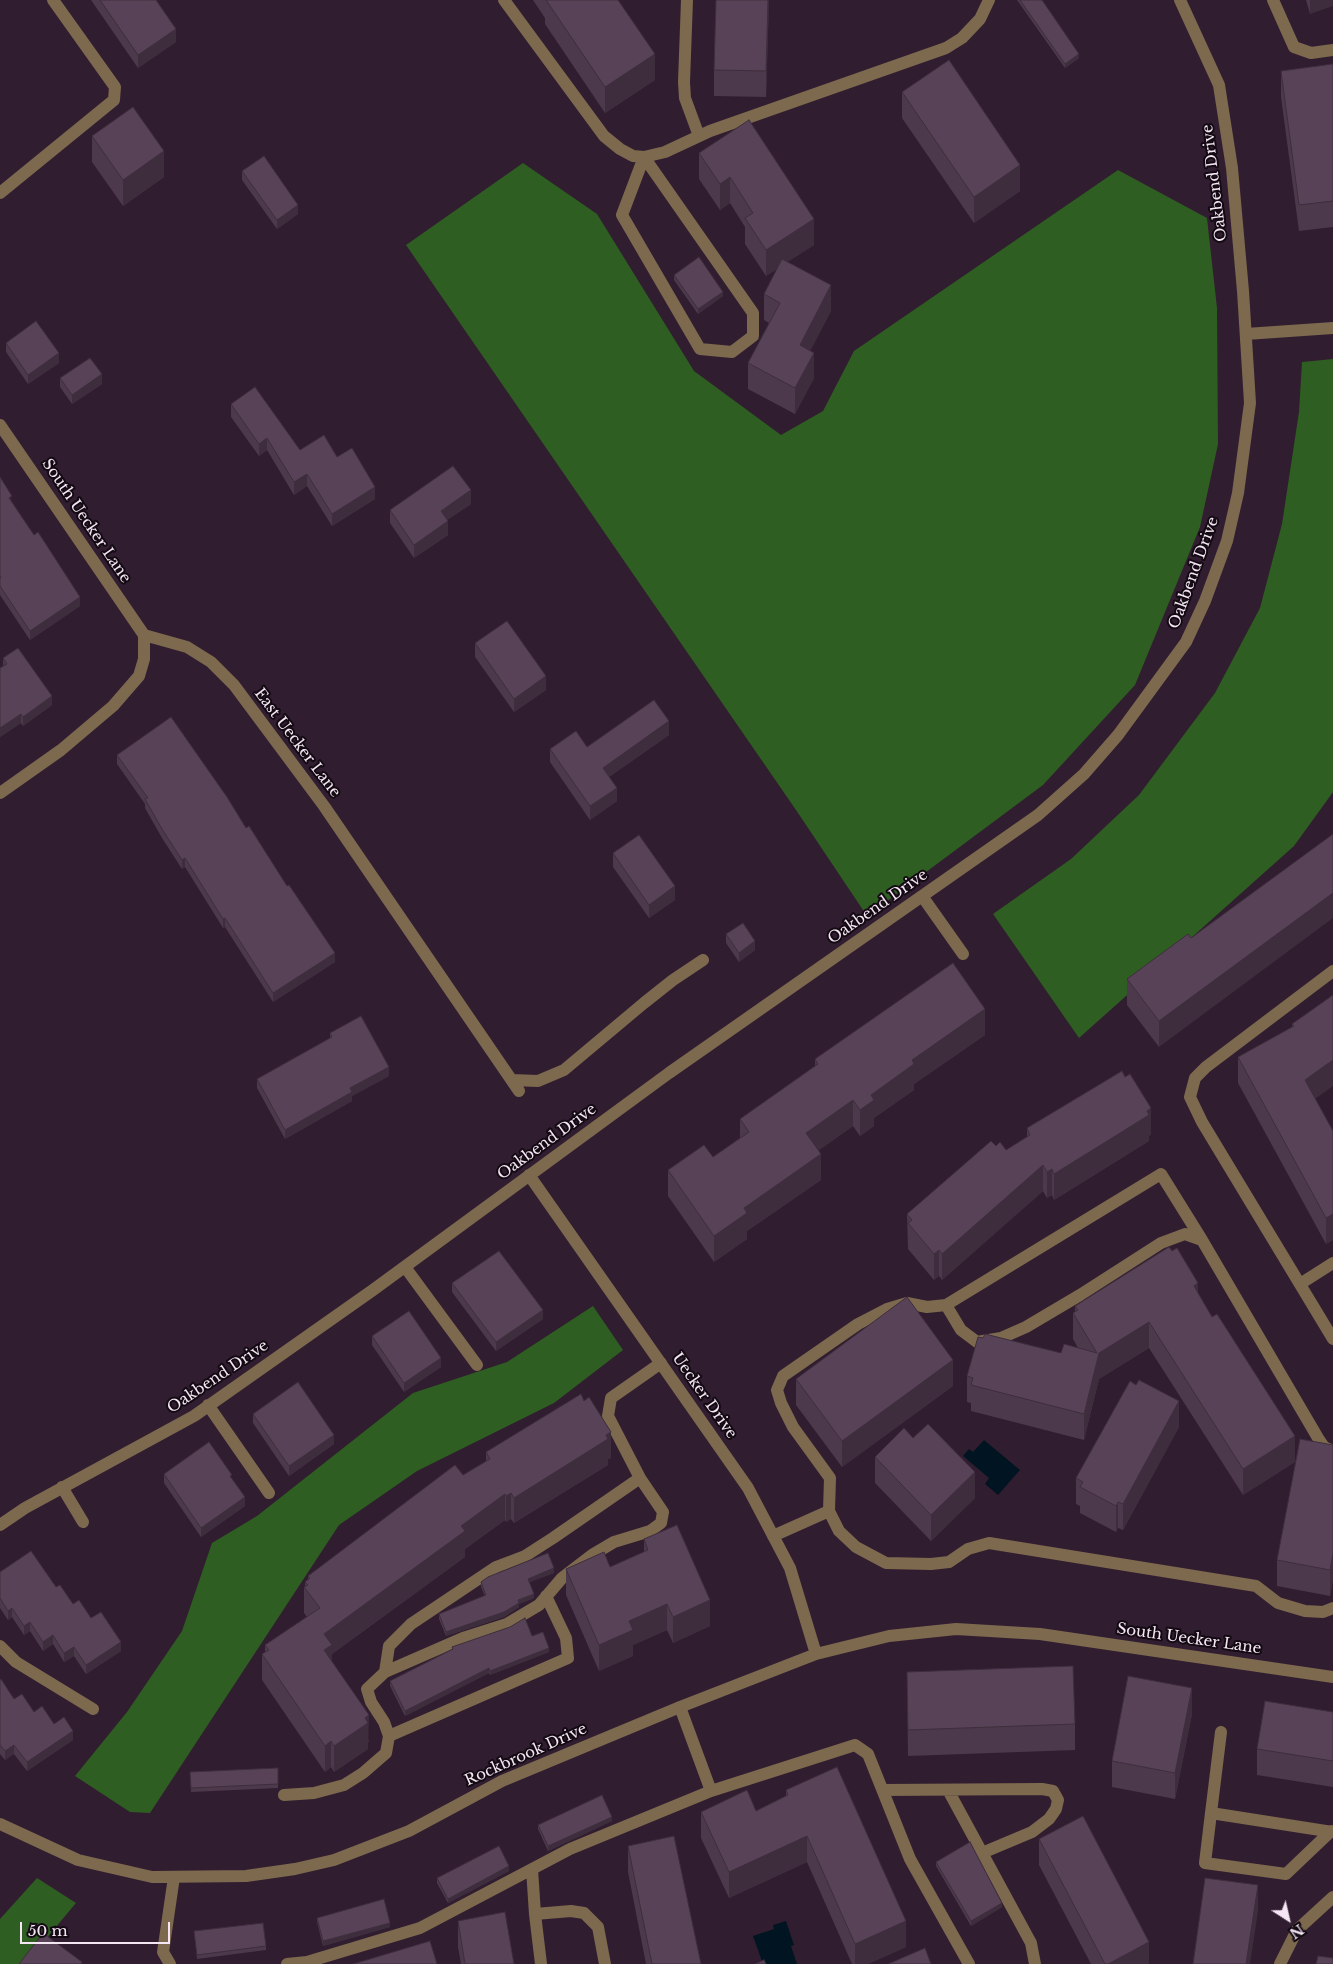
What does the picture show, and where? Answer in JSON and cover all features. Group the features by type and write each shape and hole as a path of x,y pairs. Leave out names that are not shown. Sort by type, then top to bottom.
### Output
{"street":[{"path":"0,193 114,100 115,87 53,0"},
{"path":"504,0 604,136 632,156 644,157 665,152 710,131 946,48 962,38 980,19 989,0"},
{"path":"687,0 685,98 699,136"},
{"name":"Oakbend Drive","path":"0,1525 62,1487 194,1416 405,1267 669,1073 1038,815 1084,774 1118,735 1186,642 1205,601 1227,541 1238,493 1250,403 1232,168 1219,85 1180,0"},
{"path":"1273,0 1294,47 1311,53 1333,50"},
{"path":"644,157 753,313 753,336 732,352 700,349 622,215 644,157"},
{"path":"1246,334 1333,328"},
{"name":"South Uecker Lane","path":"0,425 144,635"},
{"path":"0,792 61,750 113,706 139,676 144,659 144,635"},
{"name":"East Uecker Lane","path":"144,635 187,647 211,662 234,685 324,806 520,1091"},
{"path":"922,896 963,954"},
{"path":"512,1080 538,1081 564,1070 658,992 703,960"},
{"path":"1333,971 1206,1067 1196,1078 1190,1097 1202,1122 1333,1339"},
{"path":"1333,1451 1324,1448 1161,1174 946,1305 927,1307 907,1303 858,1324 783,1376 777,1390 793,1427 830,1478 829,1511 839,1531 856,1547 886,1563 931,1564 949,1562 968,1549 989,1543 1256,1586 1278,1603 1305,1611 1323,1612 1333,1608"},
{"name":"Uecker Drive","path":"529,1175 748,1488 790,1568 816,1654"},
{"path":"946,1305 961,1330 977,1342 1001,1338 1026,1327 1057,1309 1160,1243 1185,1234 1202,1240"},
{"path":"1300,1284 1333,1263"},
{"path":"405,1267 477,1365"},
{"path":"284,1795 314,1793 344,1784 363,1774 386,1753 389,1736 367,1689 385,1672 463,1638 507,1624 539,1605 562,1578 592,1554 614,1542 650,1531 662,1524 663,1512 640,1478 608,1416 611,1398 661,1363"},
{"path":"208,1405 269,1493"},
{"path":"385,1672 389,1646 411,1624 496,1566 525,1556 640,1478"},
{"path":"62,1487 84,1522"},
{"path":"773,1536 829,1511"},
{"path":"389,1736 568,1658 566,1638 546,1596"},
{"name":"Rockbrook Drive","path":"0,1824 78,1860 152,1877 246,1876 295,1869 334,1860 409,1831 511,1777 816,1654 889,1636 956,1628 1040,1634"},
{"name":"South Uecker Lane","path":"1040,1634 1333,1677"},
{"path":"0,1646 16,1662 93,1709"},
{"path":"680,1708 711,1791"},
{"path":"1220,1732 1205,1864 1286,1874 1332,1831"},
{"path":"287,1964 307,1962 420,1928 570,1849 711,1791 855,1745 868,1754 910,1859 969,1964"},
{"path":"883,1790 1042,1789 1053,1791 1058,1800 1056,1809 1049,1819 1032,1832 982,1853"},
{"path":"948,1790 1031,1943 1035,1964"},
{"path":"1211,1813 1332,1831"},
{"path":"532,1869 541,1964"},
{"path":"170,1964 163,1952 174,1877"},
{"path":"1280,1964 1297,1930 1333,1897"},
{"path":"535,1914 571,1911 584,1913 598,1927 605,1964"}],"green space":[{"path":"523,163 597,214 694,371 781,435 823,411 854,351 1118,170 1207,218 1217,308 1218,444 1200,527 1135,685 1043,785 867,916 796,810 406,245"},
{"path":"1333,359 1333,792 1294,846 1079,1038 993,914 1071,859 1139,795 1215,693 1260,608 1282,524 1299,412 1302,362"},
{"path":"593,1306 623,1350 554,1403 417,1471 339,1525 150,1813 130,1812 75,1776 127,1712 182,1631 212,1543 257,1516 413,1393 507,1362"},
{"path":"37,1878 76,1903 25,1964 0,1964 0,1919"}],"water":[{"path":"984,1440 1020,1470 998,1495 985,1484 989,1478 963,1456 969,1449 973,1452"},
{"path":"786,1921 794,1945 791,1946 797,1964 763,1964 753,1936 774,1929 773,1925"}],"building":[{"path":"100,0 156,0 176,29 138,55"},
{"path":"546,0 618,0 655,54 605,87"},
{"path":"716,0 768,0 766,71 714,70"},
{"path":"1020,0 1042,0 1079,54 1065,64"},
{"path":"949,60 1020,165 974,197 902,92"},
{"path":"1333,64 1333,201 1299,205 1281,71"},
{"path":"133,107 164,151 123,180 92,136"},
{"path":"749,120 814,219 766,250 745,218 753,213 730,177 720,184 699,153"},
{"path":"264,156 298,205 277,220 242,171"},
{"path":"699,257 723,292 698,309 674,275"},
{"path":"782,259 831,285 800,345 814,353 795,388 748,363 780,303 764,294"},
{"path":"36,321 59,353 28,375 6,343"},
{"path":"90,358 102,374 72,395 60,378"},
{"path":"255,387 300,450 324,435 337,457 352,448 375,487 332,514 307,474 294,482 267,438 259,444 231,404"},
{"path":"453,466 471,490 441,511 448,521 414,545 390,510"},
{"path":"0,477 12,496 9,498 34,535 38,532 80,597 30,631 0,586"},
{"path":"507,621 546,676 514,699 475,643"},
{"path":"18,648 52,696 23,717 21,714 0,728 0,668 7,664 3,658"},
{"path":"654,700 669,721 603,768 617,788 590,806 550,749 576,731 587,747"},
{"path":"171,717 227,797 246,828 249,826 287,886 289,885 335,953 273,993 185,858 182,860 145,799 148,798 117,755"},
{"path":"1333,834 1333,893 1159,1021 1127,979 1188,934 1191,938"},
{"path":"639,835 675,886 649,905 613,853"},
{"path":"743,923 755,941 739,953 726,934"},
{"path":"953,963 985,1009 912,1060 914,1064 871,1095 874,1100 860,1110 853,1100 806,1133 821,1154 744,1208 747,1213 714,1236 668,1170 704,1145 713,1157 749,1132 740,1119 818,1064 815,1059"},
{"path":"1333,995 1333,1060 1305,1080 1333,1131 1333,1214 1326,1218 1238,1057 1294,1026 1292,1024"},
{"path":"361,1016 389,1067 350,1088 352,1092 285,1130 257,1079 332,1037 330,1033"},
{"path":"1122,1071 1125,1077 1130,1074 1151,1108 1147,1111 1149,1115 1054,1174 1052,1169 1047,1172 1043,1165 942,1254 939,1250 934,1254 908,1223 912,1220 907,1214 991,1141 996,1146 1000,1142 1006,1150 1030,1135 1027,1128"},
{"path":"1169,1247 1172,1251 1177,1248 1198,1283 1194,1286 1212,1317 1217,1314 1295,1436 1243,1469 1149,1322 1099,1353 1084,1414 971,1385 973,1378 967,1376 978,1337 983,1338 985,1334 1061,1353 1064,1344 1097,1353 1073,1313 1078,1310 1075,1306"},
{"path":"499,1251 543,1310 496,1342 452,1283"},
{"path":"907,1297 953,1360 842,1441 796,1379"},
{"path":"409,1311 441,1358 404,1383 372,1336"},
{"path":"1139,1380 1179,1401 1123,1504 1118,1502 1116,1506 1080,1487 1083,1482 1076,1478 1130,1381 1136,1385"},
{"path":"298,1382 334,1435 289,1466 253,1414"},
{"path":"581,1394 584,1401 589,1397 611,1432 606,1435 608,1439 514,1498 511,1493 506,1496 505,1494 461,1526 465,1531 324,1634 332,1645 324,1650 369,1715 365,1718 368,1723 334,1746 331,1741 325,1746 262,1654 269,1650 265,1645 320,1608 304,1587 308,1585 305,1582 310,1578 308,1576 455,1465 463,1475 490,1459 486,1452"},
{"path":"928,1424 975,1472 931,1515 875,1457 904,1428 913,1438"},
{"path":"1300,1439 1333,1445 1333,1553 1330,1570 1277,1560"},
{"path":"209,1442 245,1497 201,1528 164,1474"},
{"path":"677,1525 710,1600 673,1617 667,1604 629,1621 633,1630 599,1645 566,1569 604,1552 610,1567 648,1550 644,1539"},
{"path":"31,1551 56,1587 60,1585 73,1604 79,1600 91,1618 101,1612 121,1642 86,1665 74,1647 64,1653 53,1635 43,1642 30,1622 24,1626 12,1608 8,1611 0,1598 0,1572"},
{"path":"548,1553 554,1568 528,1579 534,1594 518,1600 519,1603 504,1612 446,1632 439,1614 486,1595 481,1582 488,1577"},
{"path":"525,1618 532,1636 543,1632 549,1648 490,1671 489,1668 405,1711 390,1681 453,1649 452,1647 510,1627"},
{"path":"1073,1666 1075,1724 908,1730 907,1672"},
{"path":"1128,1676 1192,1688 1175,1773 1112,1761"},
{"path":"1,1679 14,1699 22,1694 34,1712 42,1706 54,1724 64,1717 73,1731 27,1762 14,1745 5,1751 0,1745"},
{"path":"1265,1701 1333,1712 1333,1761 1257,1749"},
{"path":"837,1767 906,1921 855,1944 807,1836 729,1872 701,1812 747,1790 756,1811 788,1795 786,1790"},
{"path":"278,1768 278,1784 191,1788 190,1772"},
{"path":"602,1795 612,1817 548,1846 538,1825"},
{"path":"1083,1816 1149,1942 1108,1964 1105,1964 1039,1839"},
{"path":"674,1836 701,1964 652,1964 628,1846"},
{"path":"970,1842 1002,1903 971,1921 936,1862"},
{"path":"499,1846 509,1866 448,1899 437,1878"},
{"path":"1205,1878 1258,1885 1246,1964 1193,1964"},
{"path":"384,1899 390,1923 323,1941 317,1918"},
{"path":"505,1912 514,1964 465,1964 458,1921"},
{"path":"263,1923 266,1946 197,1955 194,1931"},
{"path":"43,1933 82,1962 81,1964 19,1964"},
{"path":"430,1941 437,1964 353,1964"},
{"path":"925,1948 931,1964 888,1964"},
{"path":"1318,1956 1333,1958 1333,1964 1316,1964"},
{"path":"764,1960 766,1964 755,1964"}]}
